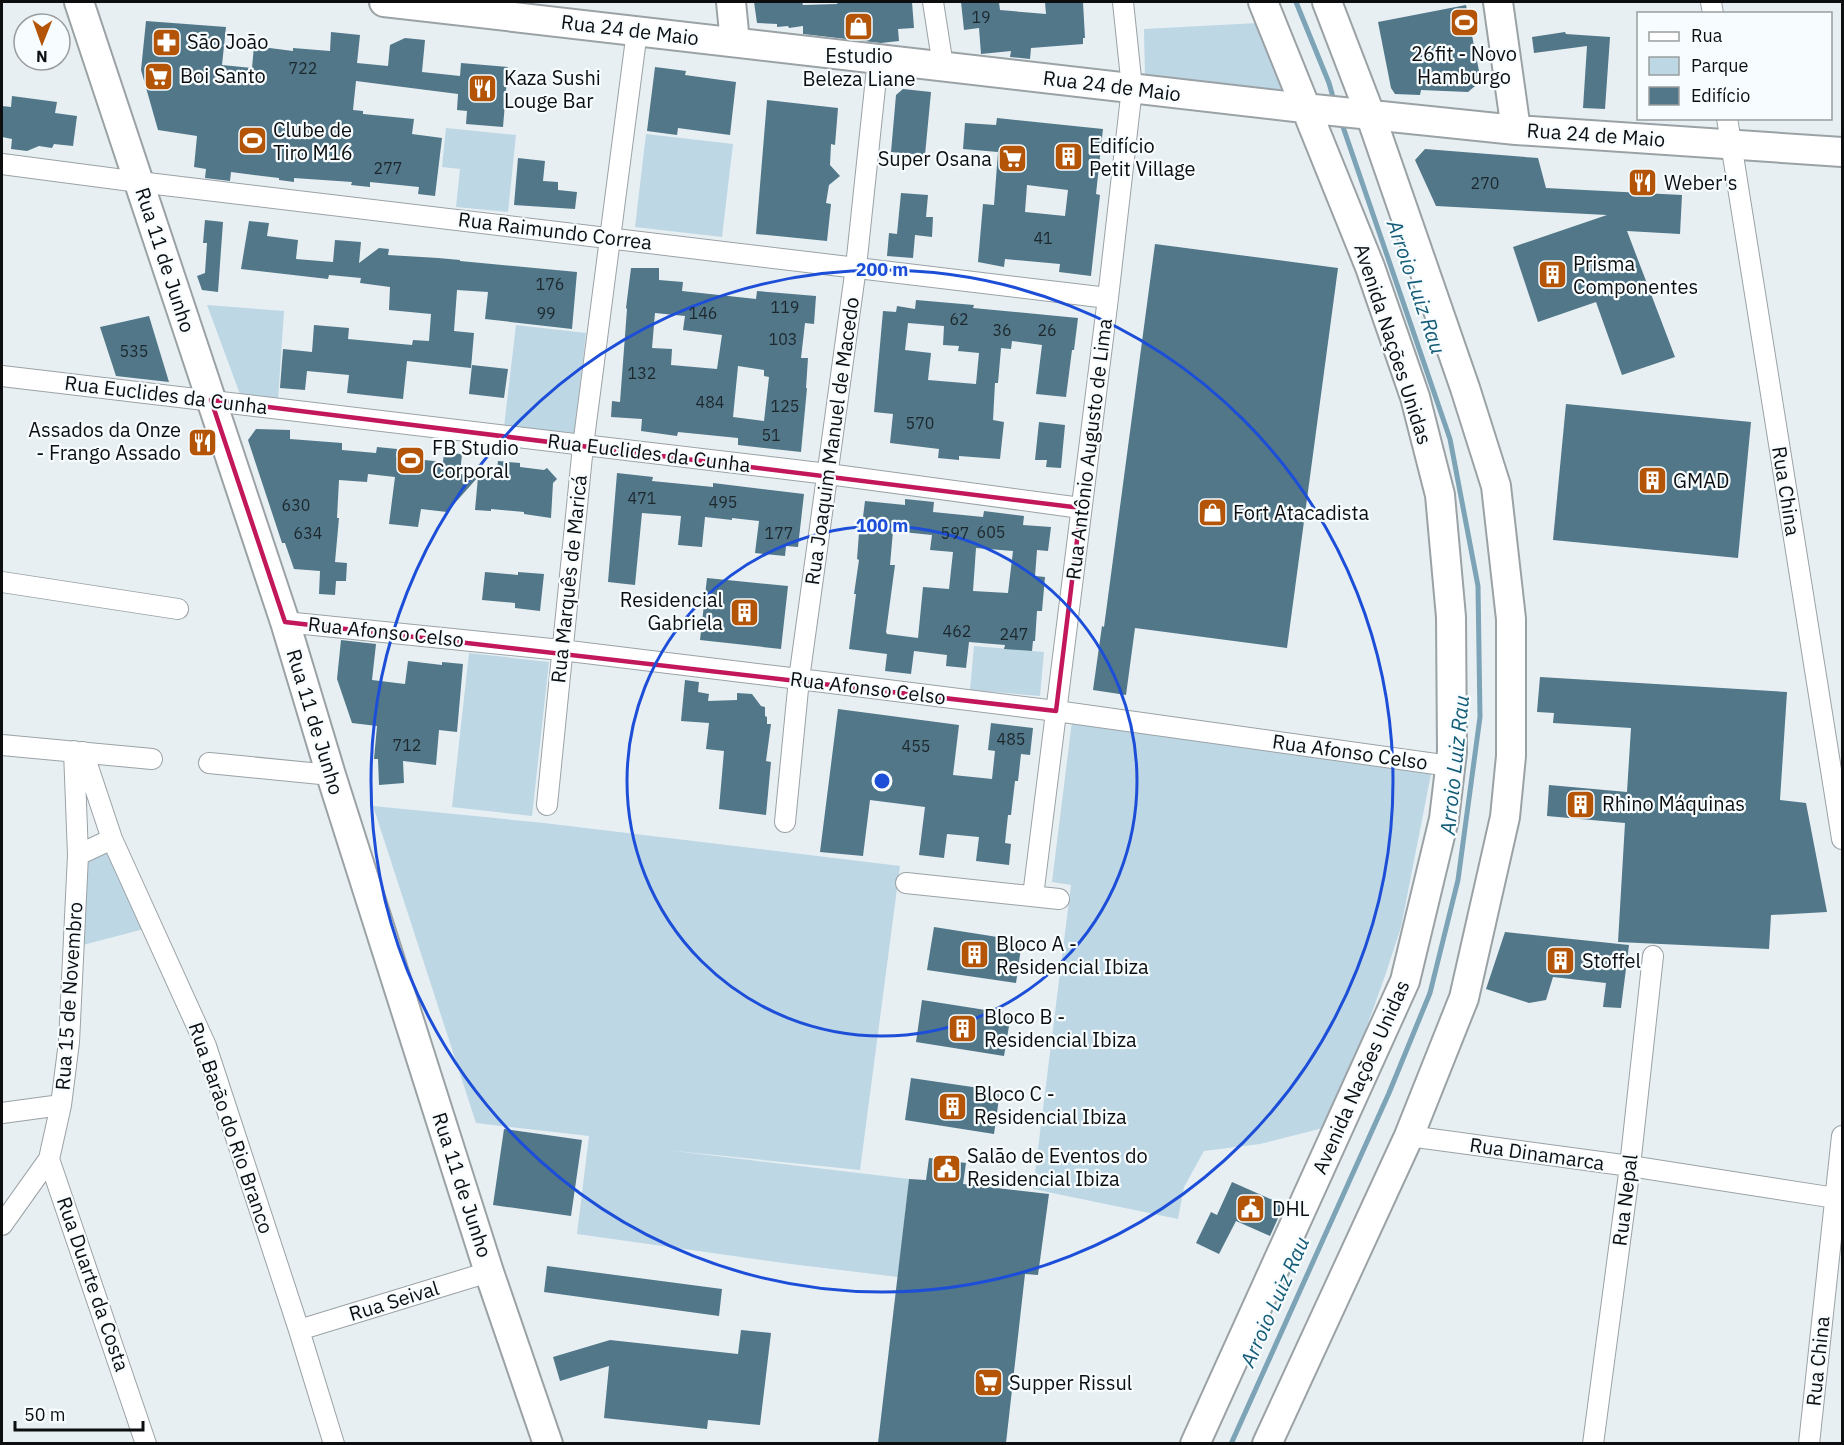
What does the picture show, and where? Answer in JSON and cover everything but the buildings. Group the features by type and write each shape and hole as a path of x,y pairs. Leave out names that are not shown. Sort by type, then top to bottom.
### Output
{"street":[{"name":"Rua 11 de Junho","path":"79,2 285,622 331,775 489,1272 548,1443"},
{"name":"Rua 24 de Maio","path":"384,2 1304,108 1516,130 1729,131 1842,152"},
{"path":"731,2 735,42"},
{"path":"933,2 943,66"},
{"name":"Rua Antônio Augusto de Lima","path":"1033,897 1132,88 1123,2"},
{"name":"Avenida Nações Unidas","path":"1195,1443 1405,981 1444,819 1452,752 1451,617 1440,495 1415,397 1380,296 1263,2"},
{"path":"1267,1443 1409,1136 1464,998 1505,817 1511,756 1511,619 1496,486 1465,388 1370,114 1327,2"},
{"path":"1498,2 1516,130"},
{"name":"Rua Marquês de Maricá","path":"547,805 583,446 638,31"},
{"name":"Rua Joaquim Manuel de Macedo","path":"785,822 799,679 856,267 878,59"},
{"name":"Rua China","path":"1729,131 1842,839"},
{"name":"Rua Raimundo Correa","path":"2,164 1108,298"},
{"name":"Rua Euclides da Cunha","path":"2,375 828,474 1081,508"},
{"path":"2,582 178,609"},
{"name":"Rua Afonso Celso","path":"285,622 561,650 799,679 1056,711 1450,766"},
{"path":"2,745 152,759"},
{"name":"Rua Barão do Rio Branco","path":"79,751 112,839 206,1046 334,1443"},
{"name":"Rua 15 de Novembro","path":"2,1225 49,1159 61,1105 69,1042 78,855 79,751"},
{"path":"209,763 331,775"},
{"path":"78,855 112,839"},
{"path":"906,883 1059,899"},
{"name":"Rua Nepal","path":"1593,1443 1630,1167 1653,956"},
{"path":"2,1113 61,1105"},
{"name":"Rua Dinamarca","path":"1409,1136 1839,1198"},
{"name":"Rua China","path":"1809,1443 1839,1198 1842,1136"},
{"name":"Rua Duarte da Costa","path":"49,1159 146,1443"},
{"name":"Rua Seival","path":"299,1330 489,1272"}],"highlighted area":[{"path":"211,400 1081,508 1056,711 285,622"}],"green space":[{"path":"1258,23 1286,91 1145,79 1144,29"},
{"path":"446,128 516,135 508,212 456,207 460,169 442,167"},
{"path":"646,134 733,144 722,237 635,227"},
{"path":"207,305 284,311 278,400 241,397"},
{"path":"516,325 586,333 574,435 504,427"},
{"path":"974,646 1044,652 1040,696 970,690"},
{"path":"469,653 549,662 532,816 452,807"},
{"path":"1072,721 1432,769 1401,927 1331,1126 1260,1144 1204,1151 1184,1187 1178,1219 1033,1189 1071,885 1052,882"},
{"path":"373,806 544,823 900,866 860,1170 666,1150 909,1179 898,1277 577,1234 589,1136 476,1123"},
{"path":"106,846 144,929 79,946 82,858"}],"waterway":[{"name":"Arroio Luiz Rau","path":"1296,2 1329,83 1335,104"},
{"name":"Arroio Luiz Rau","path":"1231,1444 1389,1093 1430,993 1458,880 1480,717 1478,586 1450,439 1341,121"}],"place":[{"name":"26fit - Novo Hamburgo","path":"1464,23"},
{"name":"Estudio Beleza Liane","path":"859,26"},
{"name":"São João","path":"166,42"},
{"name":"Boi Santo","path":"159,76"},
{"name":"Kaza Sushi Louge Bar","path":"483,89"},
{"name":"Clube de Tiro M16","path":"252,141"},
{"name":"Edifício Petit Village","path":"1068,157"},
{"name":"Super Osana","path":"1013,159"},
{"name":"Weber's","path":"1643,183"},
{"name":"Prisma Componentes","path":"1552,275"},
{"name":"Assados da Onze - Frango Assado","path":"202,442"},
{"name":"FB Studio Corporal","path":"411,460"},
{"name":"GMAD","path":"1652,481"},
{"name":"Fort Atacadista","path":"1212,513"},
{"name":"Residencial Gabriela","path":"744,612"},
{"name":"Rhino Máquinas","path":"1581,804"},
{"name":"Bloco A - Residencial Ibiza","path":"975,955"},
{"name":"Stoffel","path":"1561,961"},
{"name":"Bloco B - Residencial Ibiza","path":"963,1028"},
{"name":"Bloco C - Residencial Ibiza","path":"953,1106"},
{"name":"Salão de Eventos do Residencial Ibiza","path":"946,1168"},
{"name":"DHL","path":"1251,1209"},
{"name":"Supper Rissul","path":"988,1383"}]}
